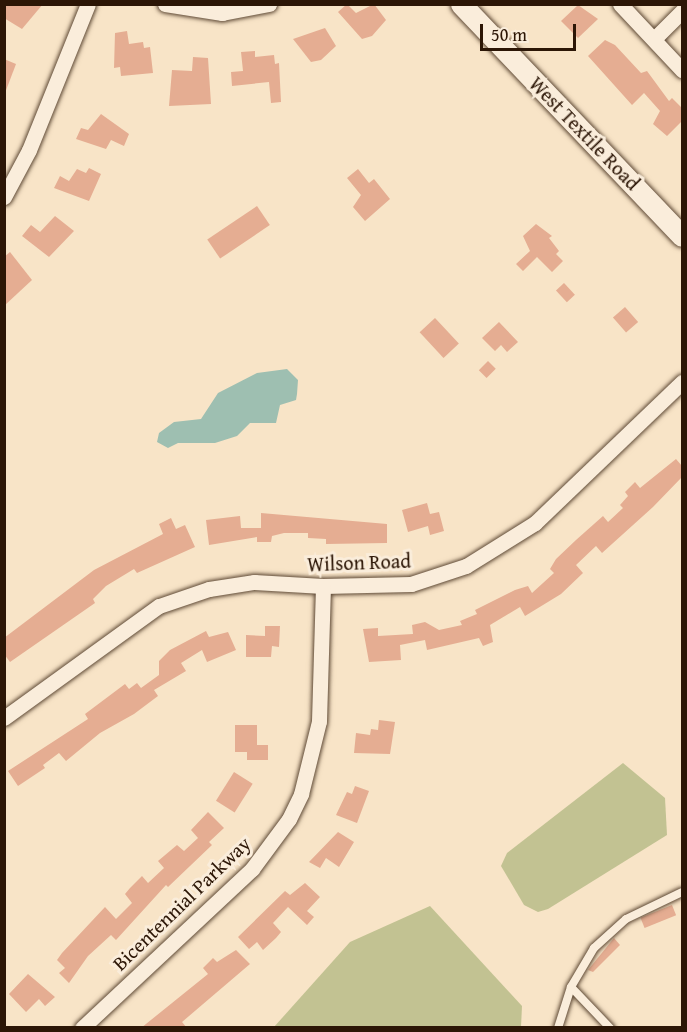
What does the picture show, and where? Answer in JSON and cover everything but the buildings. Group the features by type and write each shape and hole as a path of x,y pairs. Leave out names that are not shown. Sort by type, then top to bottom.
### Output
{"main road":[{"name":"West Textile Road","path":"461,4 682,236"}],"street":[{"path":"4,197 29,150 88,4"},
{"path":"165,4 222,13 269,4"},
{"path":"620,4 682,70"},
{"path":"654,39 682,11"},
{"name":"Wilson Road","path":"4,718 159,606 208,589 254,582 323,586 411,584 487,556 535,523 682,382"},
{"name":"Bicentennial Parkway","path":"82,1028 252,869 289,819 301,794 319,722 323,586"}],"lane":[{"path":"558,1028 571,987 594,948 626,919 682,892"},
{"path":"571,987 610,1028"}],"green space":[{"path":"623,763 665,798 667,835 548,909 538,912 524,905 501,866 507,853"},
{"path":"430,906 522,1006 521,1027 274,1027 350,942"}],"shaded area":[{"path":"287,369 298,380 296,400 280,405 276,423 250,423 237,436 215,443 178,443 168,448 157,442 159,433 174,422 201,419 218,393 257,373"}]}
